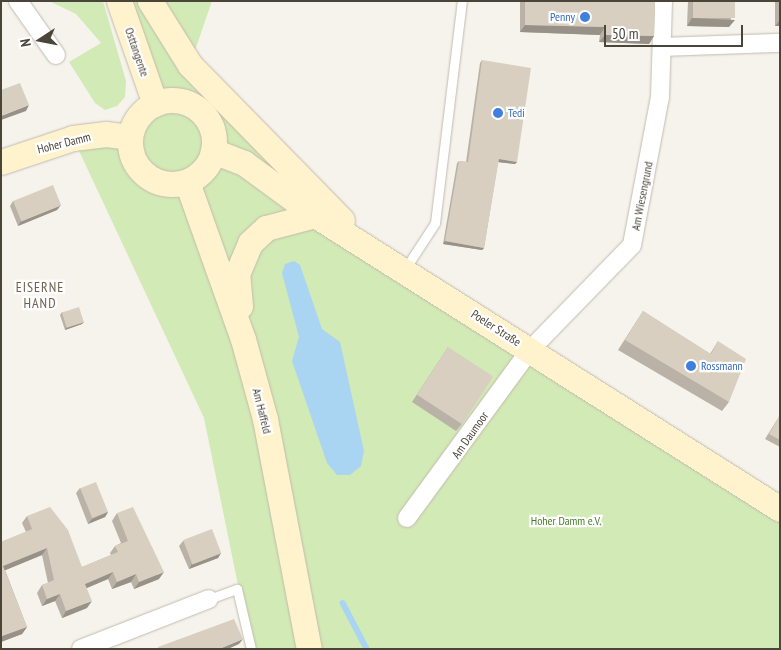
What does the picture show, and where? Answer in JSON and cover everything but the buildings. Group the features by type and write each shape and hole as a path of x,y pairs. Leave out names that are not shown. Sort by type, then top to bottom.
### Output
{"main road":[{"name":"Osttangente","path":"119,1 156,104"},
{"path":"150,1 190,65 361,240"},
{"path":"179,101 203,114 211,126 213,151 206,167 187,182 170,185 144,175 130,152 130,138 141,113 156,104 179,101"},
{"name":"Hoher Damm","path":"1,162 73,138 130,138"},
{"name":"Poeler Straße","path":"213,151 244,163 315,215 361,240 780,509"},
{"name":"Am Haffeld","path":"187,182 243,338 265,419 309,649"},
{"path":"243,338 237,274 250,243 266,228 315,215"}],"street":[{"path":"18,1 56,54"},
{"name":"Am Wiesengrund","path":"530,350 632,245 660,97 663,1"},
{"path":"663,47 780,42"},
{"name":"Am Daumoor","path":"408,518 530,350"},
{"path":"81,649 209,599"}],"lane":[{"path":"405,269 435,223 462,1"},
{"path":"209,599 237,589 251,649"}],"green space":[{"path":"49,1 103,1 126,81 125,97 117,106 105,110 95,103 69,62 101,43 76,14"},
{"name":"Hoher Damm e.V.","path":"119,1 212,1 190,65 361,240 780,509 780,649 251,649 204,418 73,138 124,129 132,114 154,99"}],"water":[{"path":"294,261 300,265 322,329 340,342 364,451 361,466 350,475 337,475 327,463 292,361 299,337 282,273 285,264"}],"waterway":[{"path":"343,603 367,649"}],"place":[{"name":"Penny","path":"585,17"},
{"name":"Tedi","path":"498,113"},
{"name":"Rossmann","path":"691,366"}],"district":[{"name":"EISERNE HAND","path":"40,296"}]}
